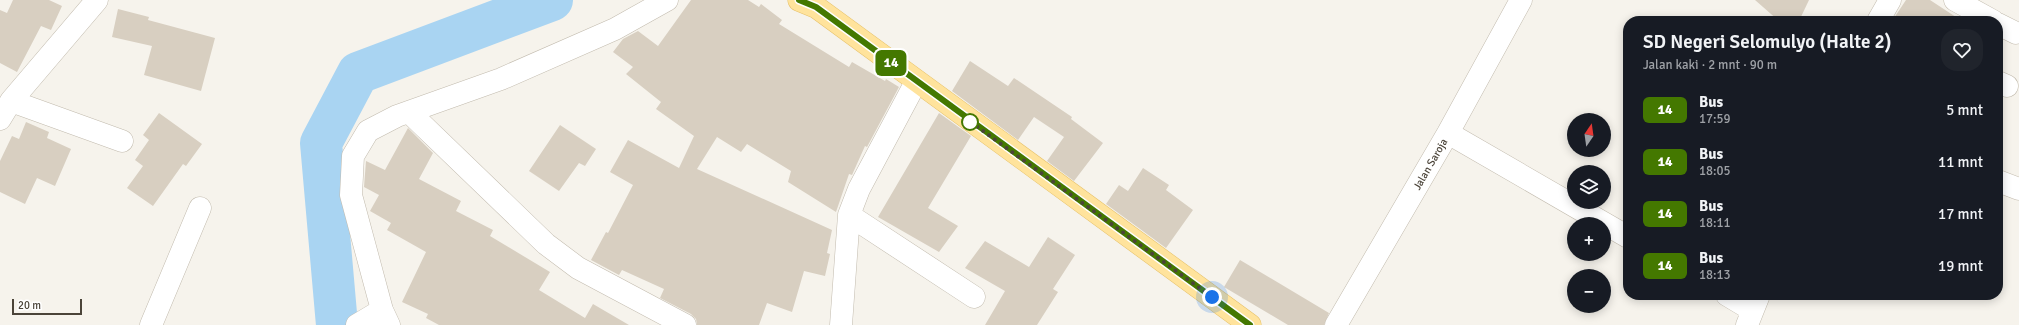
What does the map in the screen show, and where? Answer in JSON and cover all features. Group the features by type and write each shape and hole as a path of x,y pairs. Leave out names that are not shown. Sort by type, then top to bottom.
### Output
{"main road":[{"path":"799,0 816,7 916,82 1250,325"}],"street":[{"path":"356,325 386,318 351,195 353,156 368,132 409,112 501,79 615,29 667,0"},
{"name":"Jalan Saroja","path":"1336,325 1448,133 1521,0"},
{"path":"1881,16 1890,0"},
{"path":"1955,0 1984,16"},
{"path":"89,2 6,110 122,141"},
{"path":"841,325 849,215 859,189 916,82"},
{"path":"409,112 546,244 578,268 685,325"},
{"path":"1448,133 1623,234"},
{"path":"2003,184 2019,189"},
{"path":"151,325 200,208"},
{"path":"849,215 974,297"},
{"path":"1736,300 1753,310"}],"building":[{"path":"13,0 49,0 62,6 51,30 41,26 17,72 0,63 0,10 7,13"},
{"path":"691,0 748,0 759,7 761,4 782,20 779,24 849,67 852,62 885,81 886,79 899,87 867,147 865,146 852,175 849,174 836,212 788,182 791,171 747,144 741,152 717,137 697,169 832,230 827,253 830,254 825,276 804,271 792,312 767,303 759,325 697,325 696,319 691,314 660,298 664,289 622,270 619,275 591,260 606,232 608,233 633,185 610,172 628,140 679,168 694,136 656,109 661,102 626,74 633,67 613,52 623,39 638,31 658,46"},
{"path":"1755,0 1809,0 1801,16 1773,16"},
{"path":"1906,0 1930,0 1954,16 1895,16"},
{"path":"118,9 149,17 148,20 215,38 201,91 144,75 152,46 112,37"},
{"path":"970,61 1008,86 1014,78 1072,117 1071,119 1103,143 1074,181 1047,161 1064,137 1034,117 1018,140 952,91"},
{"path":"159,113 202,144 186,166 183,164 153,206 127,188 143,166 135,160 149,140 143,135"},
{"path":"939,113 971,136 928,208 958,226 939,252 878,217"},
{"path":"26,122 49,132 47,138 71,149 55,186 37,178 25,204 0,192 0,161 12,136 19,139"},
{"path":"560,125 596,149 585,166 579,163 559,191 529,171"},
{"path":"408,128 433,153 419,179 461,201 456,211 493,230 490,236 550,272 539,290 585,318 593,304 629,325 439,325 426,318 428,314 402,302 426,252 387,230 391,223 370,211 379,195 364,187 366,161 385,170"},
{"path":"1143,168 1169,185 1166,190 1193,210 1166,248 1106,204 1119,185 1128,191"},
{"path":"1048,237 1075,255 1053,289 1058,292 1037,325 985,325 1005,291 965,268 985,241 1029,267"},
{"path":"1240,260 1329,313 1324,325 1288,325 1224,287"}],"waterway":[{"path":"337,325 321,143 358,73 552,0"}],"bus line":[{"name":"14","path":"799,0 816,7 916,82 1250,325"}],"route":[{"path":"970,122 968,120 1212,297"}]}
